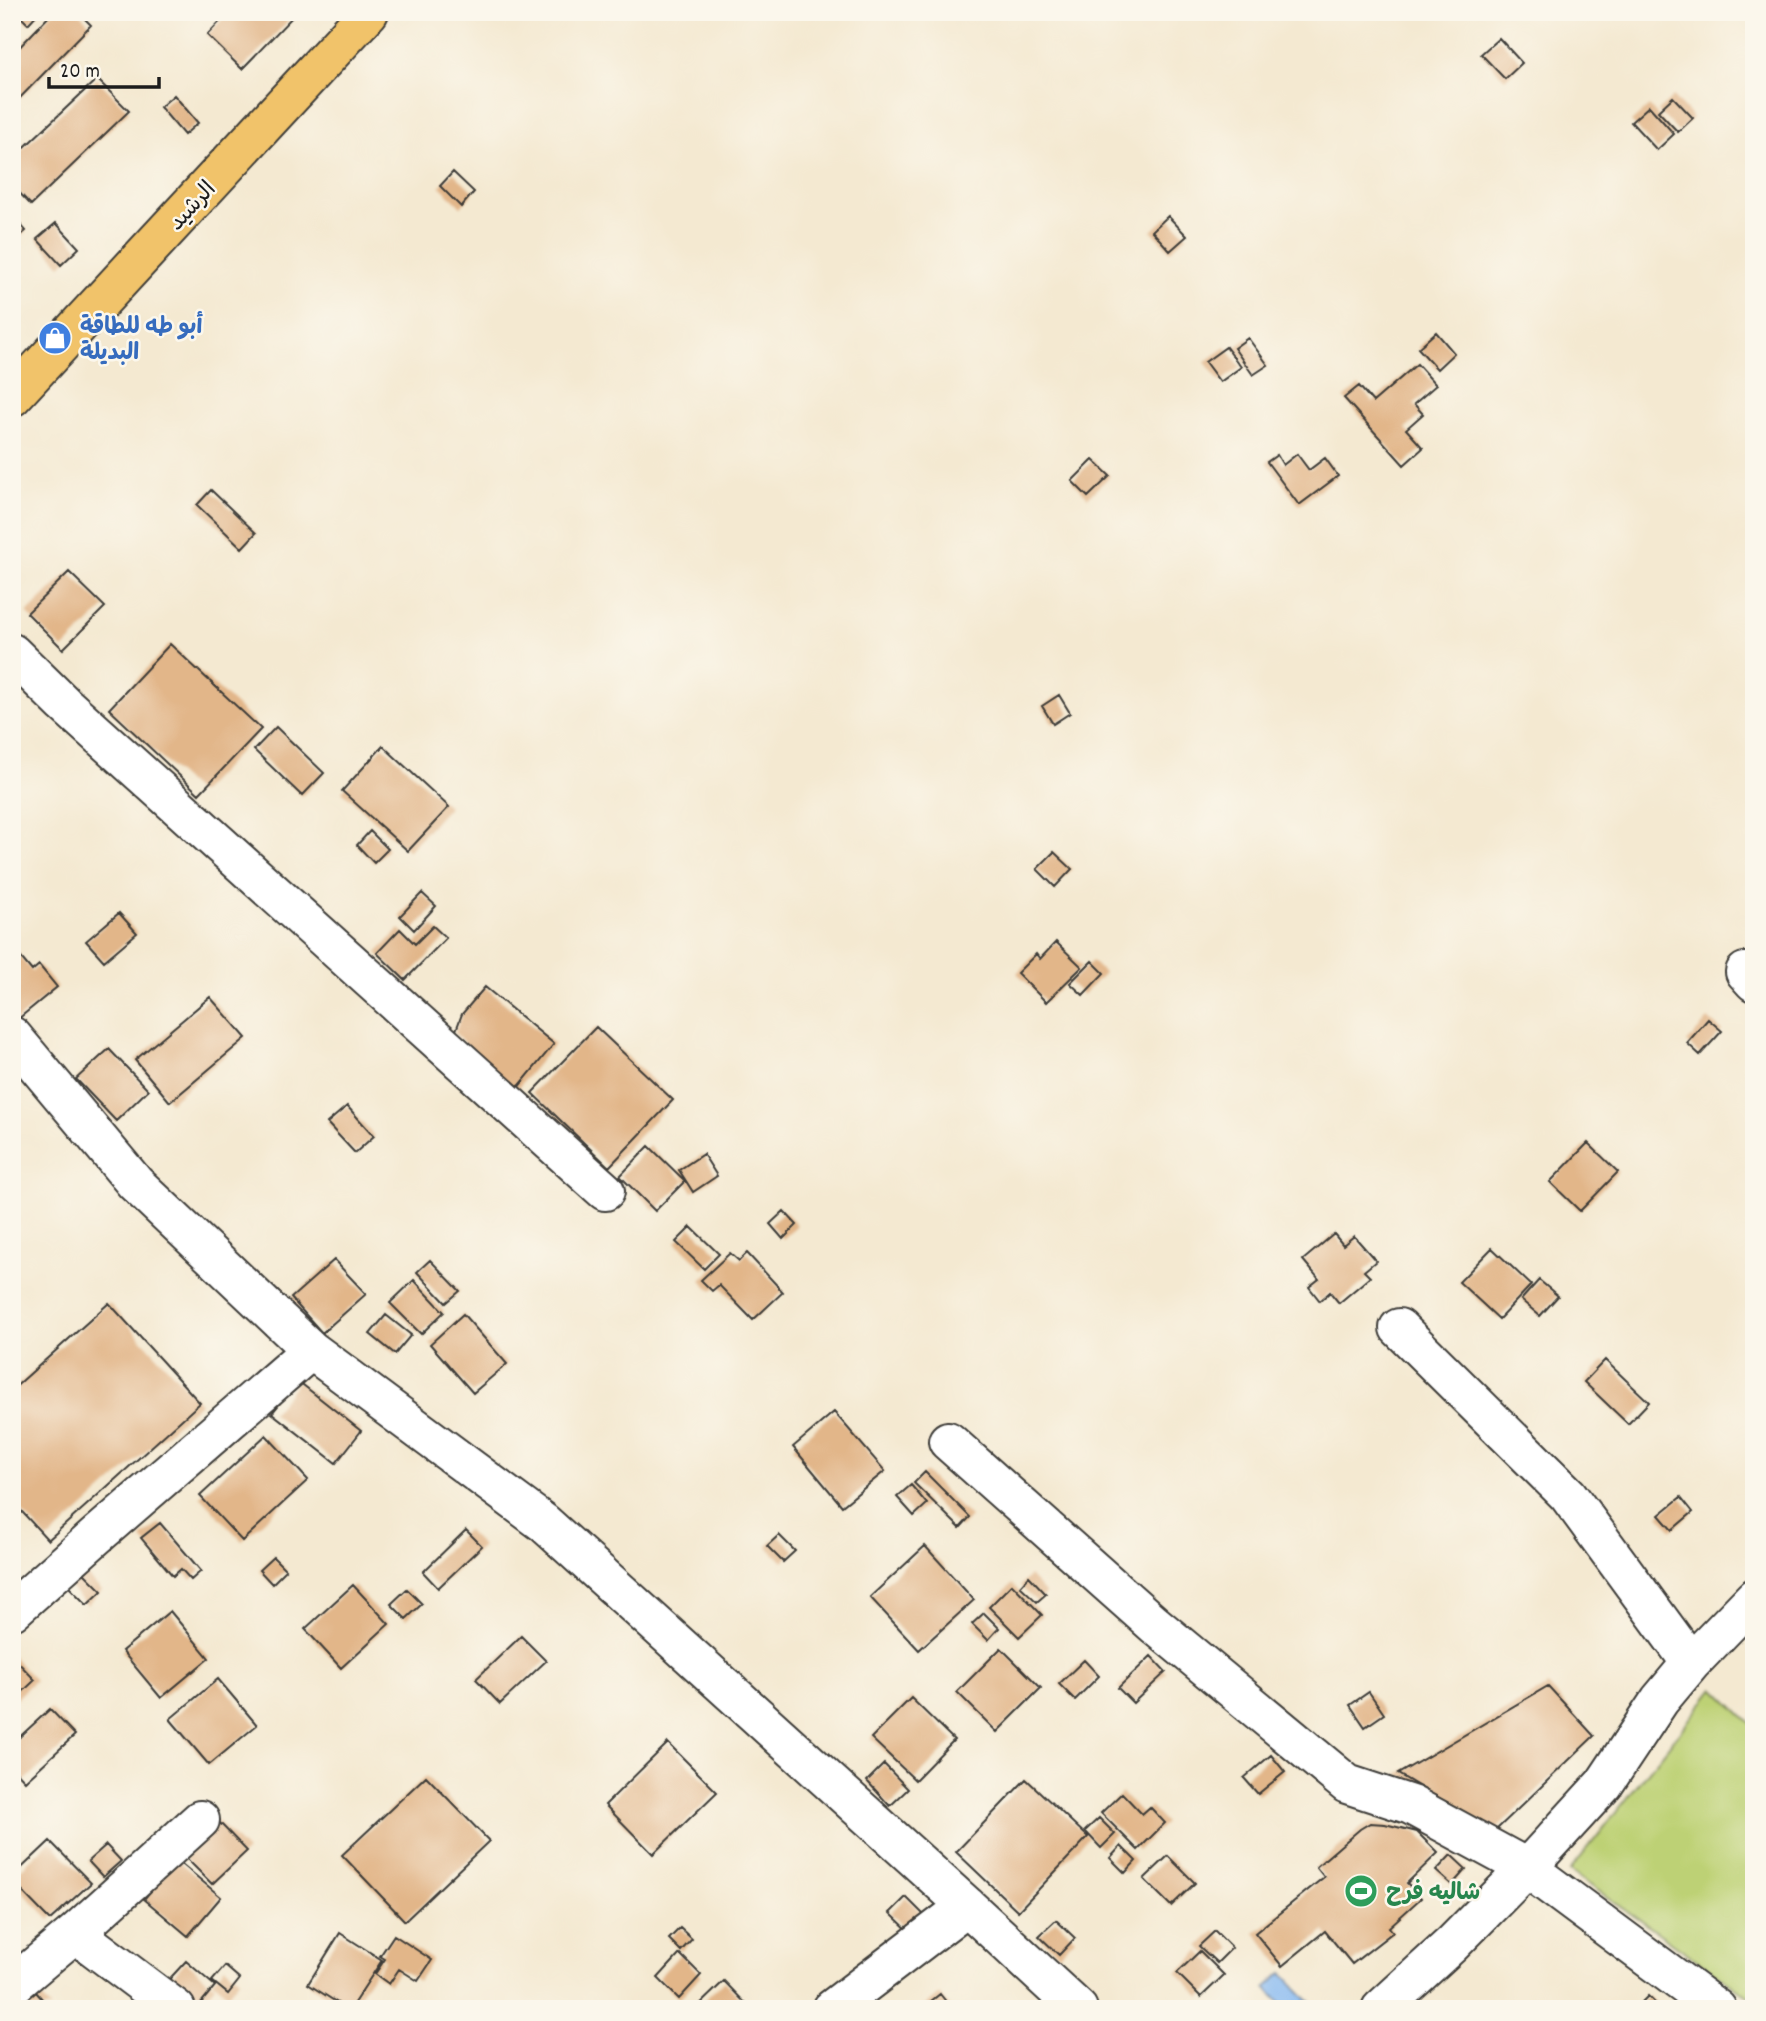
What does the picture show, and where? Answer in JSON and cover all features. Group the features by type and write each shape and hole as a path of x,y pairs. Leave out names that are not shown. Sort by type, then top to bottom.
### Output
{"main road":[{"name":"الرشيد","path":"12,397 369,12"}],"street":[{"path":"12,653 64,704 605,1191"},
{"path":"12,1036 135,1183 311,1350 544,1523 1078,2009"},
{"path":"1399,1328 1568,1495 1691,1663"},
{"path":"12,1611 311,1350"},
{"path":"948,1441 1156,1625 1347,1784 1411,1805 1527,1868 1717,2009"},
{"path":"1381,2009 1452,1944 1604,1784 1660,1700 1691,1663 1754,1598"},
{"path":"12,1986 200,1820"},
{"path":"832,2009 967,1906"},
{"path":"75,1933 176,2009"}],"green space":[{"path":"1714,1688 1754,1727 1754,2000 1570,1871"}],"water":[{"path":"1282,1973 1316,2009 1285,2009 1266,1987"}],"building":[{"path":"16,12 39,12 28,24"},
{"path":"53,12 78,12 91,25 12,106 12,55"},
{"path":"229,12 297,12 242,69 207,35"},
{"path":"1499,38 1522,63 1505,79 1481,54"},
{"path":"97,79 129,111 31,205 12,185 12,159"},
{"path":"174,95 198,123 184,135 160,107"},
{"path":"1673,97 1693,118 1678,132 1658,111"},
{"path":"1649,106 1674,134 1657,150 1631,122"},
{"path":"453,172 474,192 461,207 440,186"},
{"path":"12,215 26,231 12,243"},
{"path":"1168,216 1187,236 1170,251 1152,231"},
{"path":"56,223 79,248 61,265 37,239"},
{"path":"1436,332 1454,353 1437,369 1418,348"},
{"path":"1248,338 1268,365 1253,375 1234,348"},
{"path":"1226,347 1241,367 1220,382 1205,362"},
{"path":"1417,364 1436,385 1414,404 1423,414 1406,429 1423,448 1404,465 1344,398 1359,386 1373,402"},
{"path":"1297,454 1309,470 1325,458 1338,476 1299,505 1267,462 1277,455 1283,465"},
{"path":"1093,460 1110,476 1088,497 1072,481"},
{"path":"211,490 256,533 242,548 197,505"},
{"path":"69,572 105,607 63,649 27,613"},
{"path":"170,644 261,729 199,794 109,709"},
{"path":"1059,695 1070,713 1053,724 1042,706"},
{"path":"276,727 324,773 302,796 254,750"},
{"path":"383,746 449,807 408,851 342,791"},
{"path":"370,831 388,849 374,863 357,845"},
{"path":"1054,852 1072,869 1055,887 1037,869"},
{"path":"422,893 436,906 414,930 400,916"},
{"path":"119,913 137,933 104,961 86,941"},
{"path":"433,926 446,938 405,980 377,953 400,929 415,944"},
{"path":"1056,942 1082,967 1046,1002 1017,973 1036,954 1040,959"},
{"path":"12,947 32,971 39,965 57,987 12,1024"},
{"path":"1092,961 1104,973 1083,995 1070,983"},
{"path":"485,987 554,1044 512,1095 455,1033 462,1014"},
{"path":"210,997 246,1038 170,1102 135,1060"},
{"path":"1708,1019 1722,1031 1700,1055 1687,1043"},
{"path":"596,1027 673,1100 609,1167 532,1093"},
{"path":"109,1049 148,1090 116,1121 76,1079"},
{"path":"347,1106 374,1136 355,1153 327,1123"},
{"path":"1588,1143 1618,1172 1580,1211 1550,1182"},
{"path":"649,1146 685,1181 655,1211 620,1176"},
{"path":"703,1154 717,1176 693,1192 679,1170"},
{"path":"784,1211 797,1225 783,1239 770,1224"},
{"path":"691,1227 719,1254 704,1269 676,1242"},
{"path":"1334,1234 1343,1245 1354,1236 1376,1261 1364,1271 1370,1277 1339,1303 1330,1292 1320,1301 1309,1287 1319,1279 1303,1260"},
{"path":"1492,1248 1531,1285 1499,1319 1459,1282"},
{"path":"730,1253 739,1261 747,1253 783,1292 753,1320 719,1285 712,1291 701,1280"},
{"path":"334,1260 366,1294 322,1333 291,1298"},
{"path":"430,1260 460,1291 446,1303 417,1272"},
{"path":"414,1280 444,1312 421,1334 390,1303"},
{"path":"1539,1280 1558,1296 1540,1316 1521,1300"},
{"path":"109,1303 200,1403 48,1540 12,1501 12,1390"},
{"path":"463,1314 507,1364 473,1393 430,1344"},
{"path":"386,1315 411,1335 395,1354 370,1334"},
{"path":"1605,1360 1649,1402 1628,1424 1584,1382"},
{"path":"298,1381 361,1431 336,1463 272,1413"},
{"path":"834,1412 885,1471 842,1506 793,1447"},
{"path":"266,1435 308,1480 242,1541 200,1496"},
{"path":"925,1472 970,1517 960,1528 914,1483"},
{"path":"911,1485 927,1504 914,1516 897,1497"},
{"path":"1681,1497 1693,1512 1672,1530 1659,1515"},
{"path":"160,1523 201,1571 191,1580 181,1569 173,1576 141,1538"},
{"path":"466,1530 482,1546 438,1588 423,1572"},
{"path":"779,1535 795,1551 783,1562 767,1546"},
{"path":"925,1546 974,1600 919,1650 870,1597"},
{"path":"273,1557 286,1570 272,1584 259,1570"},
{"path":"83,1572 102,1591 87,1605 68,1586"},
{"path":"1029,1576 1046,1594 1037,1602 1020,1586"},
{"path":"1012,1584 1042,1615 1019,1637 989,1607"},
{"path":"353,1585 389,1624 341,1668 305,1629"},
{"path":"407,1589 422,1604 406,1619 391,1604"},
{"path":"170,1611 209,1658 161,1698 122,1651"},
{"path":"984,1613 999,1628 988,1640 972,1624"},
{"path":"521,1636 546,1661 500,1704 476,1679"},
{"path":"1001,1648 1041,1688 997,1732 957,1692"},
{"path":"12,1656 35,1680 12,1702"},
{"path":"1151,1656 1166,1672 1133,1703 1118,1688"},
{"path":"1084,1660 1099,1676 1075,1700 1059,1684"},
{"path":"218,1679 257,1725 209,1765 170,1719"},
{"path":"1548,1686 1594,1736 1495,1831 1398,1774"},
{"path":"1369,1692 1384,1714 1365,1727 1350,1705"},
{"path":"911,1698 954,1740 915,1780 871,1738"},
{"path":"50,1709 75,1735 25,1781 12,1767 12,1744"},
{"path":"668,1743 717,1792 653,1854 605,1805"},
{"path":"1271,1755 1285,1772 1258,1794 1244,1778"},
{"path":"884,1764 908,1789 890,1806 867,1781"},
{"path":"426,1776 489,1841 405,1921 342,1855"},
{"path":"1026,1779 1088,1837 1018,1911 956,1852"},
{"path":"1122,1793 1142,1814 1150,1807 1165,1823 1138,1850 1101,1813"},
{"path":"1099,1818 1115,1834 1101,1848 1085,1831"},
{"path":"218,1821 247,1851 212,1884 183,1855"},
{"name":"شاليه فرح","path":"1370,1823 1417,1832 1438,1853 1407,1883 1421,1898 1389,1927 1393,1932 1352,1964 1325,1931 1282,1966 1255,1933 1324,1877 1316,1867"},
{"path":"50,1841 91,1883 50,1920 12,1881 12,1877"},
{"path":"106,1845 121,1861 103,1877 88,1861"},
{"path":"1121,1846 1136,1861 1125,1873 1110,1858"},
{"path":"1451,1855 1466,1869 1452,1885 1436,1871"},
{"path":"1168,1856 1195,1883 1171,1906 1144,1879"},
{"path":"177,1860 221,1897 188,1936 144,1899"},
{"path":"906,1897 929,1920 914,1936 890,1913"},
{"path":"1056,1920 1075,1938 1059,1955 1039,1936"},
{"path":"680,1928 692,1939 681,1951 669,1939"},
{"path":"1215,1931 1232,1948 1217,1963 1199,1946"},
{"path":"340,1933 382,1960 350,2009 308,1984"},
{"path":"394,1935 432,1960 418,1981 399,1969 389,1984 375,1974 385,1959 380,1956"},
{"path":"1200,1951 1224,1975 1201,1997 1177,1973"},
{"path":"680,1954 701,1975 679,1999 658,1978"},
{"path":"186,1961 215,1986 196,2009 187,2009 162,1987"},
{"path":"225,1966 240,1979 228,1994 212,1981"},
{"path":"724,1981 751,2009 695,2009"},
{"path":"36,1992 51,2009 16,2009"},
{"path":"940,1994 952,2009 921,2009"},
{"path":"1648,1996 1661,2009 1635,2009"}],"place":[{"name":"أبو طه للطاقة البديلة","path":"55,338"},
{"name":"شاليه فرح","path":"1361,1891"}]}
